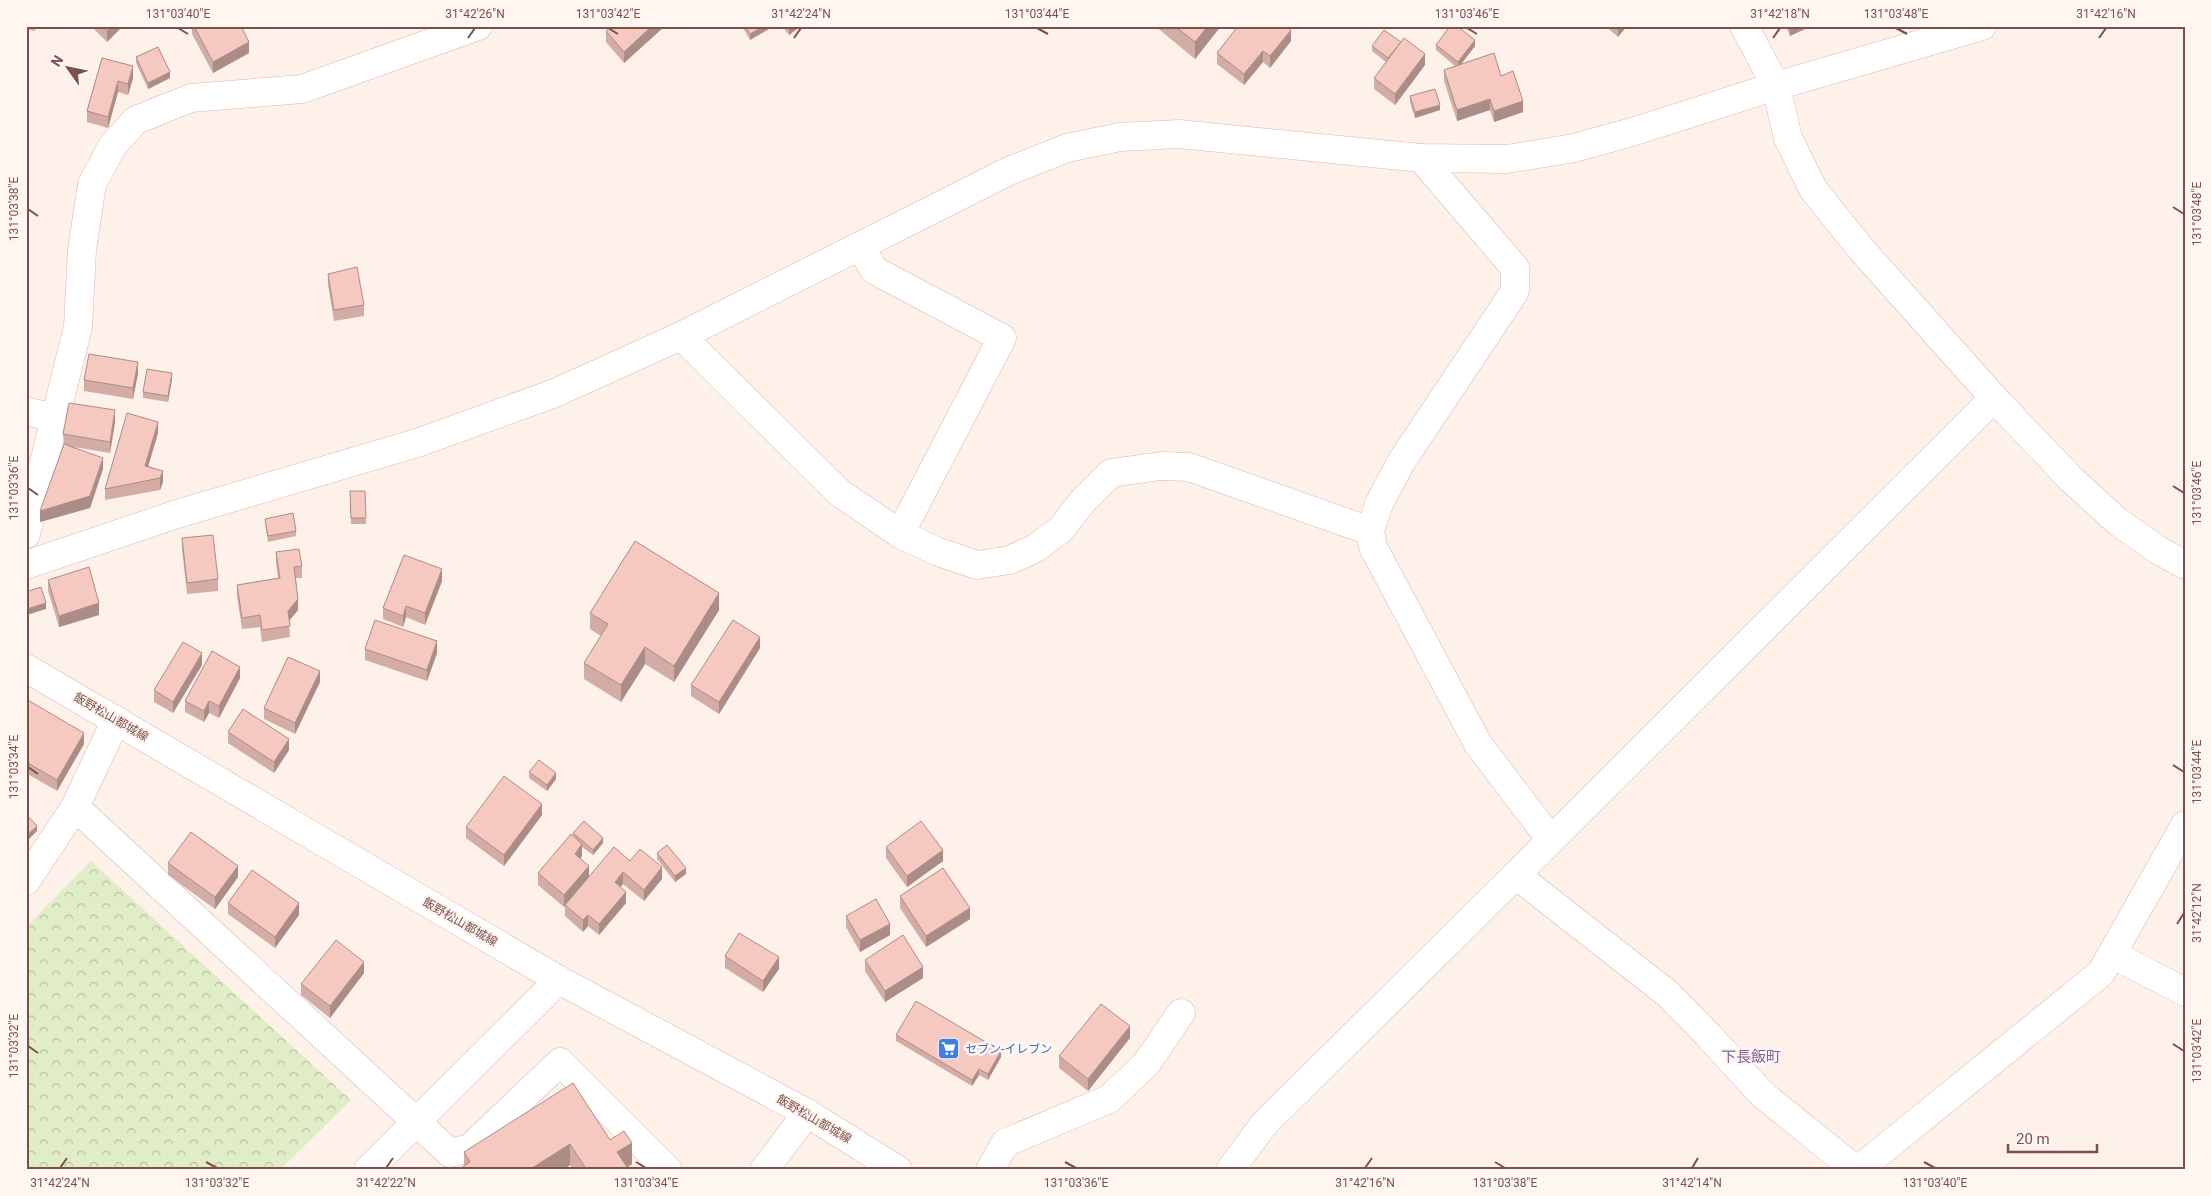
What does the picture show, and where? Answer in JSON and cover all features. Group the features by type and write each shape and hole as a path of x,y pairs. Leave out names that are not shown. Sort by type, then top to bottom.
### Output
{"street":[{"path":"26,534 78,328 82,250 92,184 113,145 136,120 191,98 302,89 478,26"},
{"path":"1744,26 1776,86 1788,138 1813,189 1861,249 1994,398 2071,479 2117,521 2158,550 2185,565"},
{"path":"26,566 177,514 417,443 555,393 681,336 1009,171 1067,148 1120,137 1179,134 1421,158 1508,159 1574,148 1632,132 1776,86 1982,26"},
{"path":"1421,158 1515,268 1515,291 1401,462 1378,504 1370,531 1373,547 1478,744 1550,840"},
{"path":"860,246 874,270 1002,338 900,534"},
{"path":"681,336 840,493 900,534 936,551 977,565 1010,560 1036,548 1061,529 1083,501 1111,473 1161,466 1188,467 1370,531"},
{"path":"1230,1170 1264,1124 1994,398"},
{"path":"26,411 55,418"},
{"name":"飯野松山都城線","path":"26,668 559,980 808,1113 898,1170"},
{"path":"26,881 75,807 116,720"},
{"path":"75,807 450,1152 470,1148 560,1062 668,1170"},
{"path":"1516,875 1668,994 1762,1094 1857,1170 2101,973 2185,825"},
{"path":"2112,954 2185,992"},
{"path":"368,1170 559,980"},
{"path":"990,1170 1005,1143 1109,1099 1146,1064 1181,1013"},
{"path":"764,1170 808,1113"}],"green space":[{"path":"91,861 351,1100 280,1170 26,1170 26,927"}],"building":[{"path":"102,26 112,26 107,31"},
{"path":"194,26 241,26 249,42 213,62"},
{"path":"611,26 652,26 624,52 606,31"},
{"path":"745,26 764,26 750,34"},
{"path":"1175,26 1208,26 1195,42"},
{"path":"1238,26 1286,26 1291,30 1270,56 1263,51 1244,74 1217,53"},
{"path":"1450,26 1457,26 1475,40 1458,62 1436,45"},
{"path":"1384,30 1401,42 1388,58 1372,46"},
{"path":"1404,38 1425,54 1395,94 1374,78"},
{"path":"158,47 170,72 148,83 136,57"},
{"path":"1494,53 1501,76 1513,71 1523,101 1494,111 1490,99 1457,110 1444,70"},
{"path":"102,58 133,66 128,84 118,81 108,117 87,111"},
{"path":"1435,89 1440,105 1415,112 1410,96"},
{"path":"357,267 364,305 334,310 328,274"},
{"path":"89,354 138,362 133,388 84,380"},
{"path":"147,369 172,373 168,396 143,392"},
{"path":"69,403 115,410 110,442 63,434"},
{"path":"127,413 158,422 145,466 163,471 160,478 105,489"},
{"path":"64,444 103,458 90,496 40,511"},
{"path":"350,491 365,491 366,518 351,518"},
{"path":"293,513 296,531 268,536 265,519"},
{"path":"213,535 218,579 187,583 182,538"},
{"path":"635,541 719,593 674,666 645,647 621,685 584,663 608,624 590,613"},
{"path":"299,549 302,566 294,567 298,599 288,611 290,626 262,630 260,615 242,618 237,585 280,578 276,552"},
{"path":"404,555 442,569 425,613 406,606 403,616 383,608"},
{"path":"89,567 99,603 59,616 48,580"},
{"path":"41,587 46,603 27,609 26,592"},
{"path":"375,620 437,641 427,670 365,649"},
{"path":"733,620 760,637 719,702 691,685"},
{"path":"183,642 202,653 173,702 154,690"},
{"path":"212,651 240,667 219,706 209,701 204,711 185,701"},
{"path":"288,657 320,671 295,723 264,708"},
{"path":"26,699 84,733 57,780 26,762"},
{"path":"243,709 289,739 274,762 228,732"},
{"path":"539,760 556,773 547,785 529,772"},
{"path":"504,776 542,804 504,855 466,827"},
{"path":"26,814 37,826 26,836"},
{"path":"584,821 603,838 593,850 573,833"},
{"path":"921,821 943,850 907,876 886,847"},
{"path":"191,832 238,866 215,897 168,863"},
{"path":"571,834 582,844 575,854 589,866 564,895 538,873"},
{"path":"667,845 686,868 675,876 657,853"},
{"path":"614,847 630,861 640,849 662,867 644,890 623,872 615,882 626,892 599,924 588,915 583,920 565,905"},
{"path":"943,868 970,908 926,936 900,896"},
{"path":"252,870 299,903 275,937 228,903"},
{"path":"876,899 890,924 860,940 846,916"},
{"path":"739,933 779,957 763,981 725,956"},
{"path":"903,935 923,967 885,991 865,960"},
{"path":"336,940 364,962 330,1006 301,984"},
{"name":"セブン-イレブン","path":"916,1001 1001,1051 988,1074 979,1069 972,1080 896,1035"},
{"path":"1101,1004 1130,1026 1088,1079 1059,1056"},
{"path":"573,1083 610,1140 624,1131 632,1143 617,1152 629,1170 587,1170 570,1144 529,1170 458,1170 470,1162 464,1152"}],"place":[{"name":"セブン-イレブン","path":"949,1049"}],"district":[{"name":"下長飯町","path":"1751,1057"}]}
